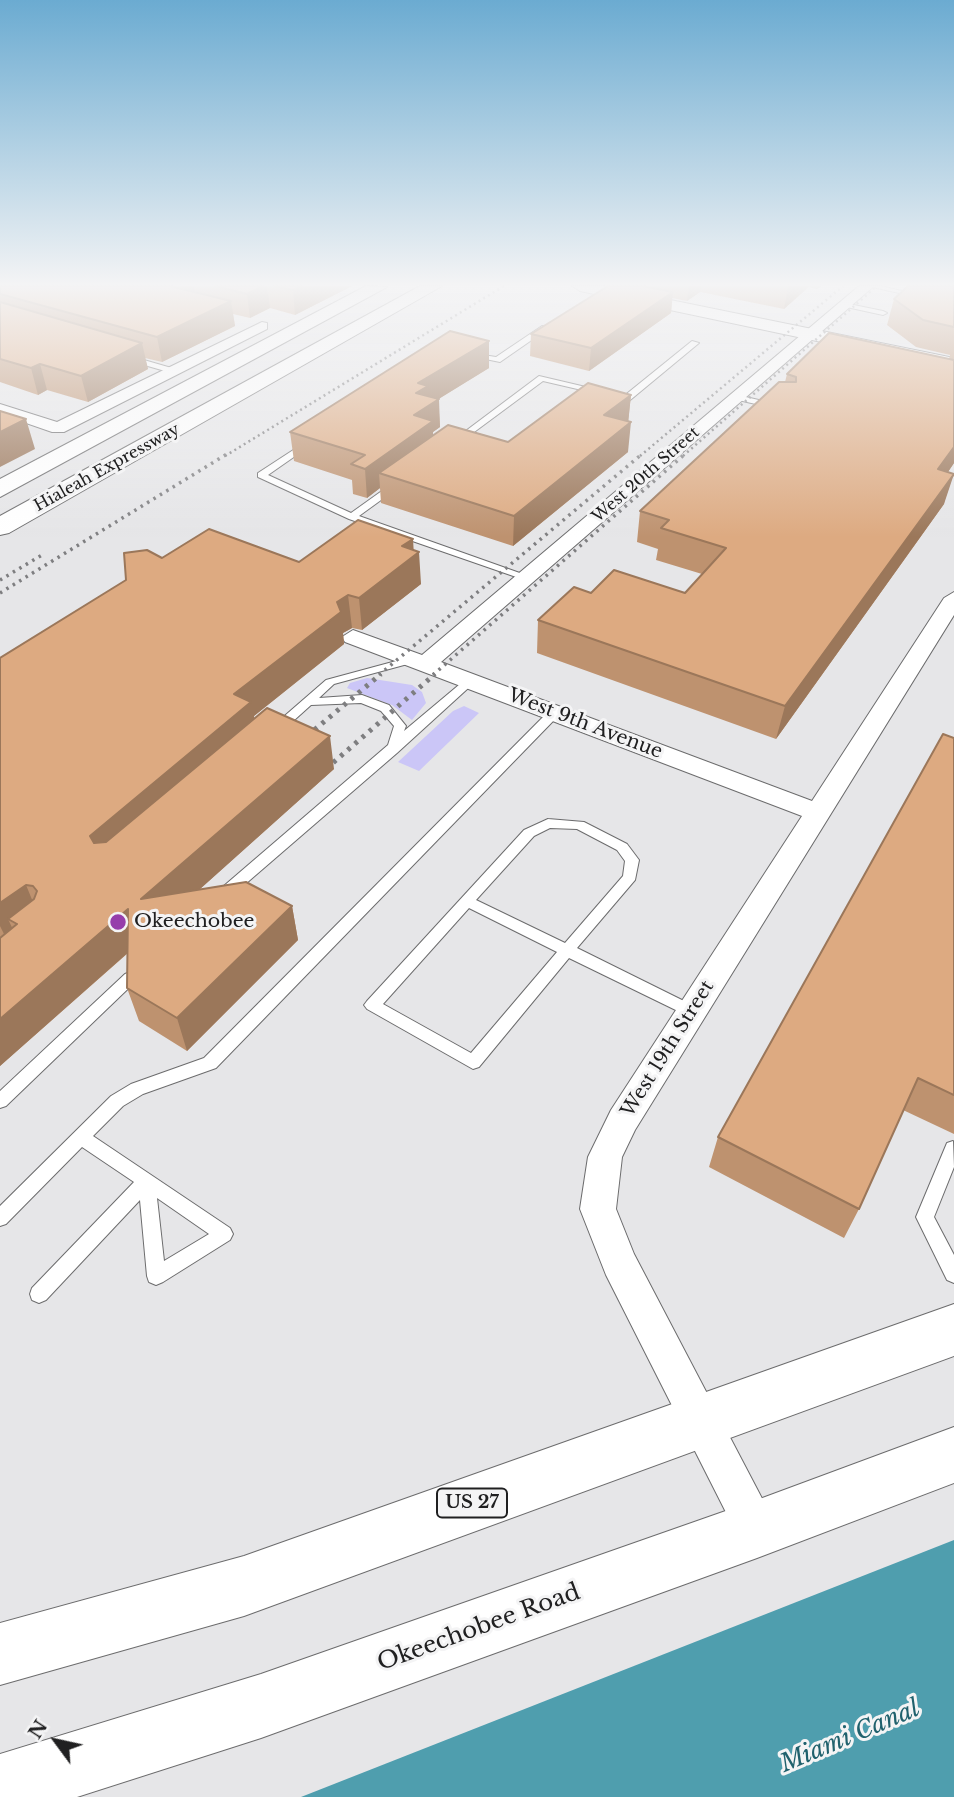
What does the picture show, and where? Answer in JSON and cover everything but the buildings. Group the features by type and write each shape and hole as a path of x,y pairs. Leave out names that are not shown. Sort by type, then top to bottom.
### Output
{"main road":[{"name":"Hialeah Expressway","path":"0,489 223,370"},
{"name":"Hialeah Expressway","path":"0,527 282,370"},
{"name":"US 27","path":"0,1654 244,1586 954,1329"},
{"name":"Okeechobee Road","path":"0,1788 261,1706 757,1530 954,1455"}],"street":[{"name":"West 20th Street","path":"418,662 526,577 769,370"},
{"path":"0,409 58,428 172,371"},
{"name":"West 19th Street","path":"757,1530 619,1263 598,1209 605,1157 623,1120 691,1011 954,598"},
{"name":"West 9th Avenue","path":"353,637 816,812"}],"lane":[{"path":"441,452 542,378 626,399 662,370"},
{"path":"737,397 785,409"},
{"path":"317,439 261,475 352,517 526,577"},
{"path":"352,517 408,476"},
{"path":"267,738 330,682 418,662"},
{"path":"207,908 394,750 470,681"},
{"path":"308,702 362,699 385,709 400,726 394,750"},
{"path":"0,1219 117,1101 137,1089 210,1063 554,713"},
{"path":"548,823 579,825 622,847 632,860 629,877 567,950 473,1062 372,1005 530,832 548,823"},
{"path":"467,901 691,1011"},
{"path":"0,1101 130,978"},
{"path":"81,1137 147,1181 224,1234 156,1276 147,1181"},
{"path":"953,1149 925,1217 954,1275"},
{"path":"39,1294 147,1181"}],"shaded area":[{"path":"367,678 412,685 422,692 426,703 412,720 392,705 347,688 350,683"},
{"path":"464,706 479,713 419,771 398,762 453,711"}],"water":[{"name":"Miami Canal","path":"954,1540 954,1797 301,1797"}],"railway":[{"path":"225,456 366,370"},
{"path":"640,456 743,370"},
{"path":"683,456 781,370"},
{"path":"0,593 227,454"},
{"path":"379,675 642,454"},
{"path":"433,675 685,454"},
{"path":"0,580 42,555"},
{"path":"300,742 381,674"},
{"path":"319,775 435,674"}],"place":[{"name":"Okeechobee","path":"118,922"}]}
